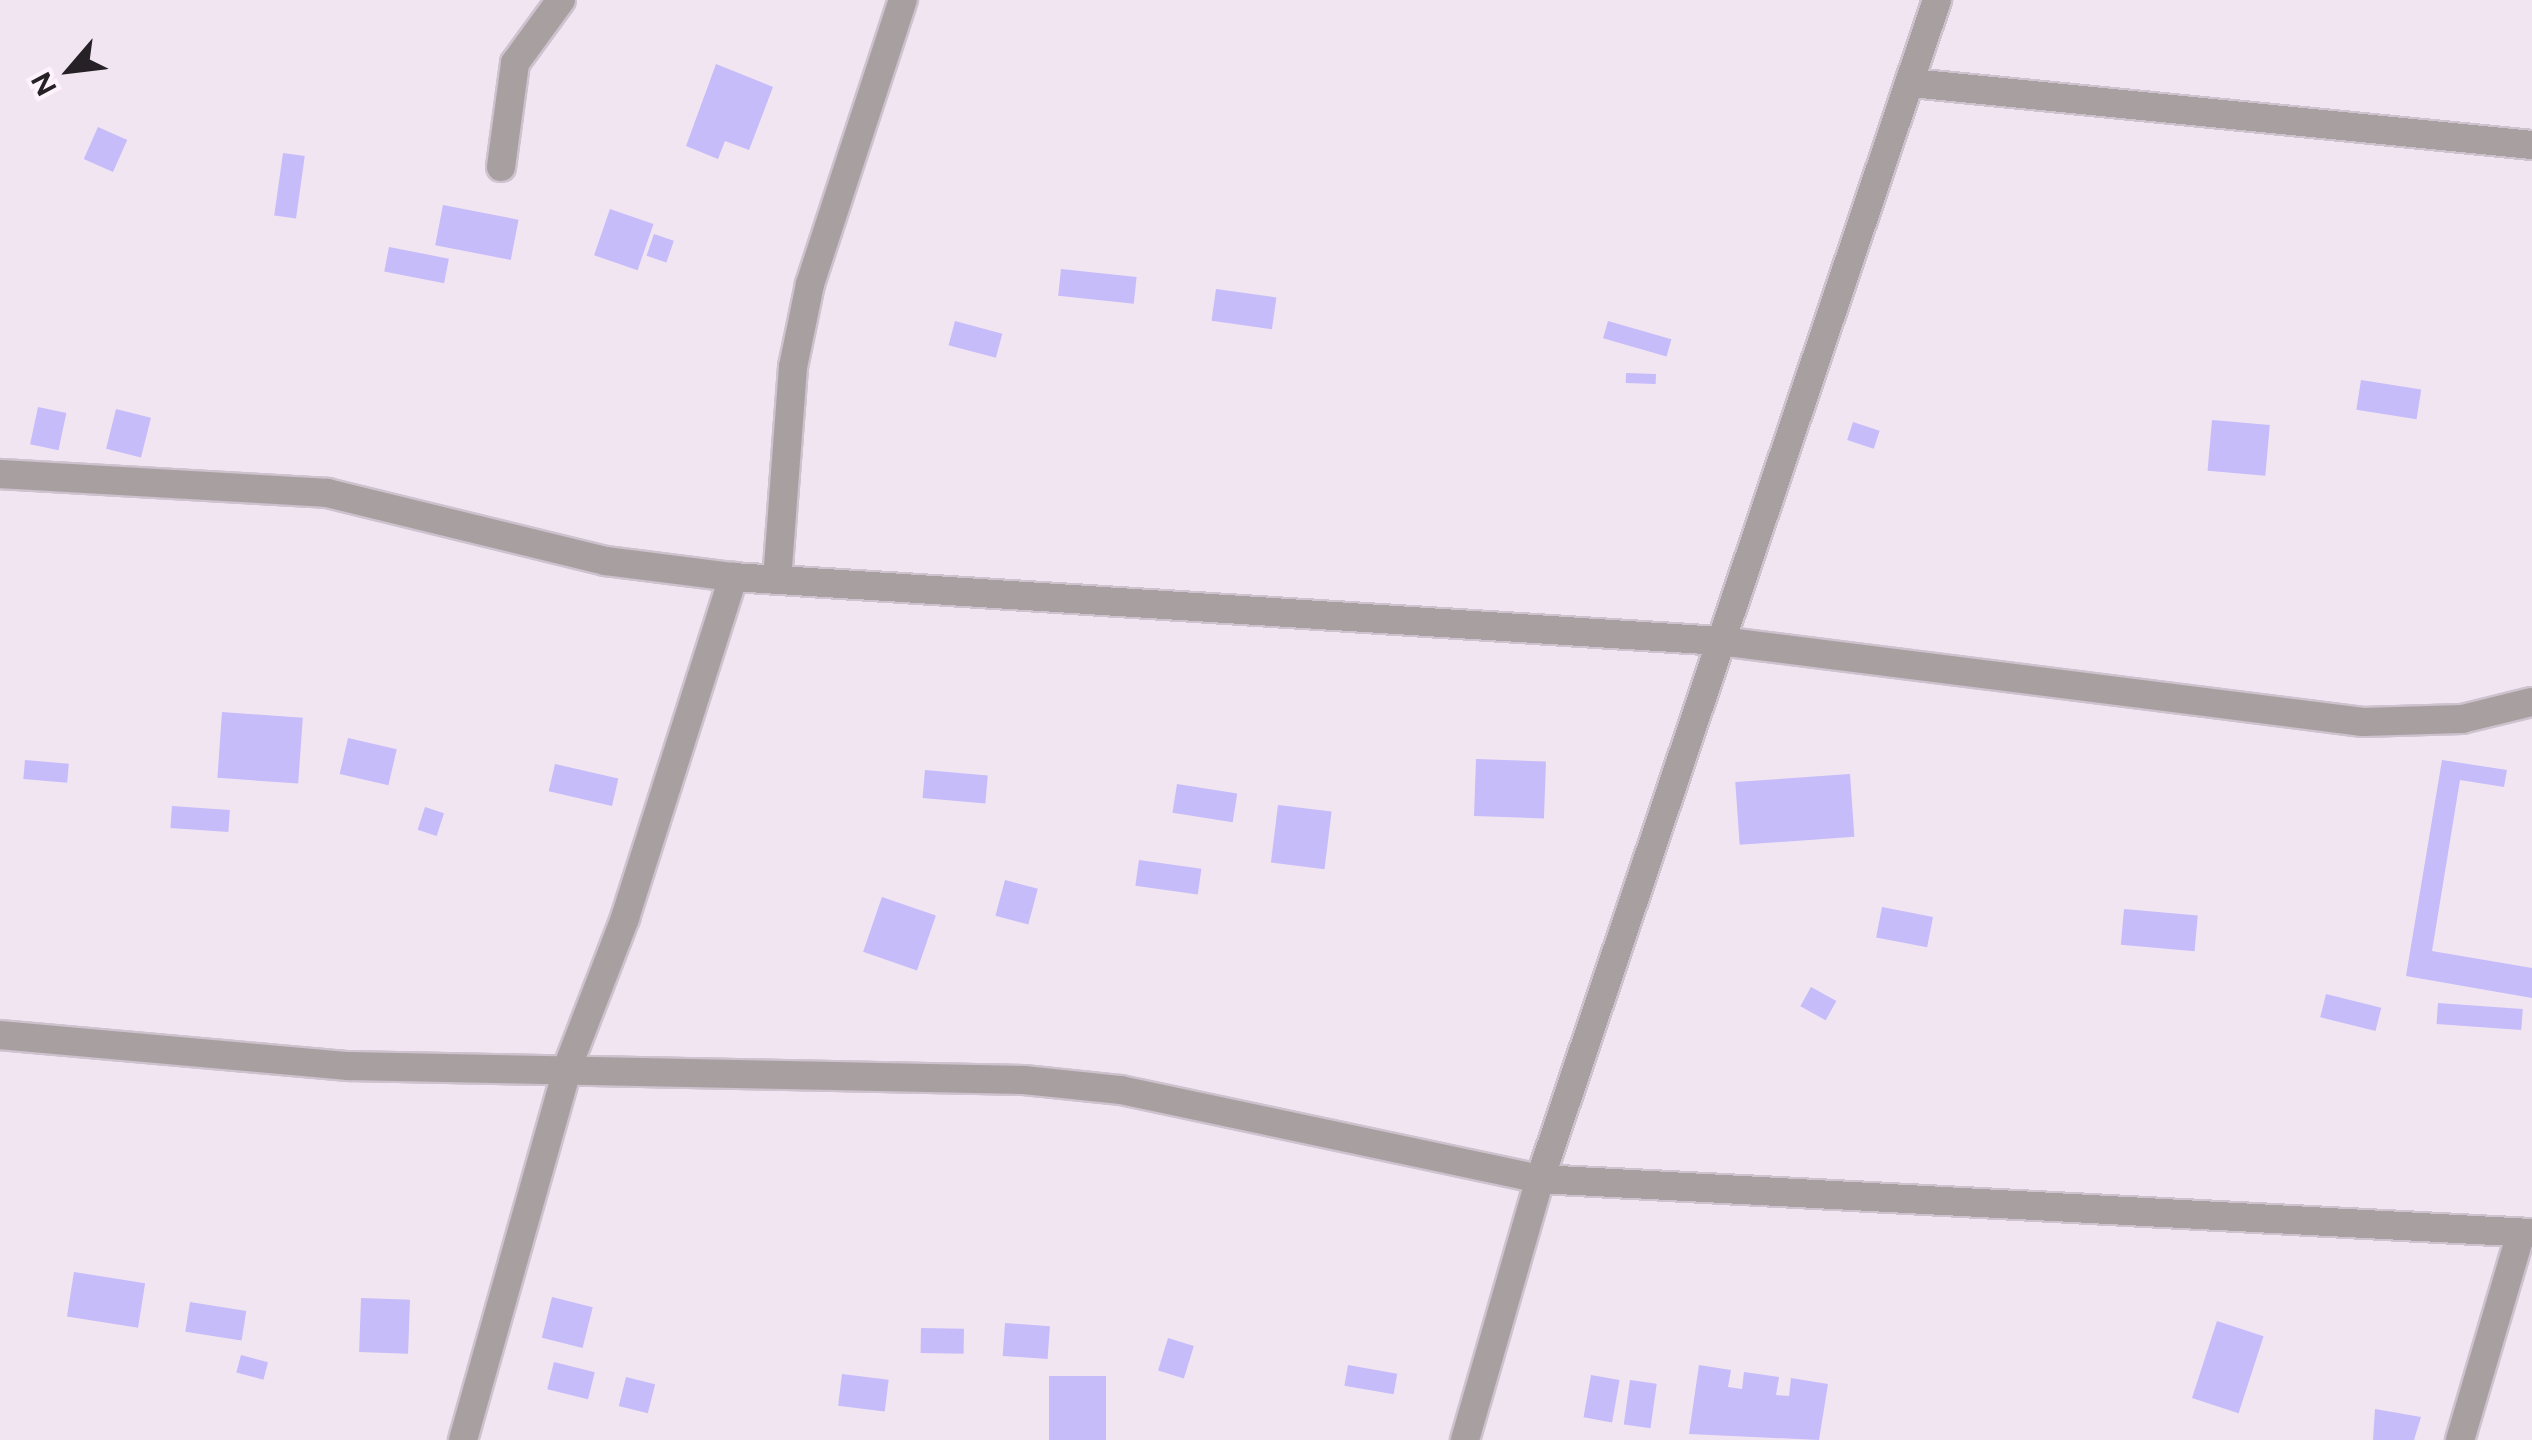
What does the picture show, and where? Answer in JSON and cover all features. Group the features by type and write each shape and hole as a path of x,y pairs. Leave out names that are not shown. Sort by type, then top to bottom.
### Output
{"street":[{"path":"501,168 515,63 561,0"},
{"path":"777,580 793,368 810,284 903,0"},
{"path":"1465,1440 1540,1179 1937,0"},
{"path":"1912,83 2532,145"},
{"path":"2,468 327,493 606,561 733,577 1720,641 2363,722 2462,719 2532,702"},
{"path":"463,1440 568,1066 625,918 733,577"},
{"path":"0,1035 350,1066 905,1073 1121,1090 1540,1179 2526,1233 2460,1440"}],"building":[{"path":"716,64 773,87 749,150 725,141 718,159 686,146"},
{"path":"98,127 127,140 113,172 84,159"},
{"path":"283,153 305,156 296,218 274,215"},
{"path":"443,205 519,220 511,260 435,245"},
{"path":"610,209 653,224 638,270 594,255"},
{"path":"654,234 674,241 666,263 647,256"},
{"path":"389,247 449,259 444,283 384,272"},
{"path":"1061,269 1137,277 1134,304 1058,296"},
{"path":"1216,289 1276,297 1272,329 1212,321"},
{"path":"955,321 1002,334 996,358 949,345"},
{"path":"1608,321 1671,339 1666,356 1603,338"},
{"path":"1626,373 1656,374 1656,384 1626,383"},
{"path":"2361,380 2421,390 2417,419 2356,410"},
{"path":"38,407 66,413 58,450 30,444"},
{"path":"116,409 151,418 141,457 106,449"},
{"path":"2212,420 2270,425 2265,476 2208,471"},
{"path":"1853,422 1880,431 1874,449 1847,440"},
{"path":"222,712 303,718 298,783 217,778"},
{"path":"348,738 397,749 388,785 340,774"},
{"path":"1476,759 1546,761 1544,818 1474,816"},
{"path":"25,760 69,764 67,783 23,779"},
{"path":"2442,760 2507,770 2504,787 2460,780 2432,951 2532,968 2532,998 2406,976"},
{"path":"555,764 618,779 612,806 549,791"},
{"path":"925,770 988,775 985,803 923,798"},
{"path":"1850,774 1854,837 1740,845 1735,782"},
{"path":"1177,784 1237,794 1233,822 1172,813"},
{"path":"1278,805 1332,812 1325,869 1271,863"},
{"path":"172,806 230,810 228,832 170,828"},
{"path":"425,807 444,813 437,836 418,830"},
{"path":"1139,860 1201,869 1198,895 1135,886"},
{"path":"1005,880 1038,889 1028,925 995,916"},
{"path":"882,897 936,916 917,970 863,952"},
{"path":"1882,907 1933,917 1927,947 1876,937"},
{"path":"2124,909 2198,915 2195,951 2121,945"},
{"path":"1811,987 1836,1001 1826,1020 1800,1006"},
{"path":"2326,994 2381,1008 2376,1031 2320,1017"},
{"path":"2438,1003 2523,1009 2521,1030 2437,1024"},
{"path":"74,1272 145,1283 138,1328 67,1316"},
{"path":"552,1297 593,1307 583,1348 542,1338"},
{"path":"361,1298 410,1300 408,1354 359,1352"},
{"path":"190,1302 246,1311 242,1341 185,1332"},
{"path":"2217,1321 2264,1336 2239,1413 2192,1398"},
{"path":"1005,1323 1050,1326 1048,1359 1003,1356"},
{"path":"921,1328 964,1329 964,1354 921,1353"},
{"path":"1168,1338 1194,1346 1184,1378 1158,1371"},
{"path":"241,1355 268,1362 263,1380 236,1372"},
{"path":"554,1362 595,1372 588,1399 547,1389"},
{"path":"1348,1365 1397,1374 1394,1394 1344,1386"},
{"path":"1699,1365 1731,1370 1728,1387 1742,1389 1744,1372 1779,1377 1776,1395 1789,1396 1791,1378 1828,1384 1819,1440 1689,1434"},
{"path":"842,1374 889,1380 885,1411 838,1406"},
{"path":"1591,1375 1620,1380 1612,1422 1584,1417"},
{"path":"1049,1376 1106,1376 1106,1440 1049,1440"},
{"path":"626,1377 655,1384 648,1413 619,1406"},
{"path":"1630,1380 1657,1384 1650,1428 1624,1425"},
{"path":"2375,1409 2421,1417 2414,1440 2373,1440"}]}
